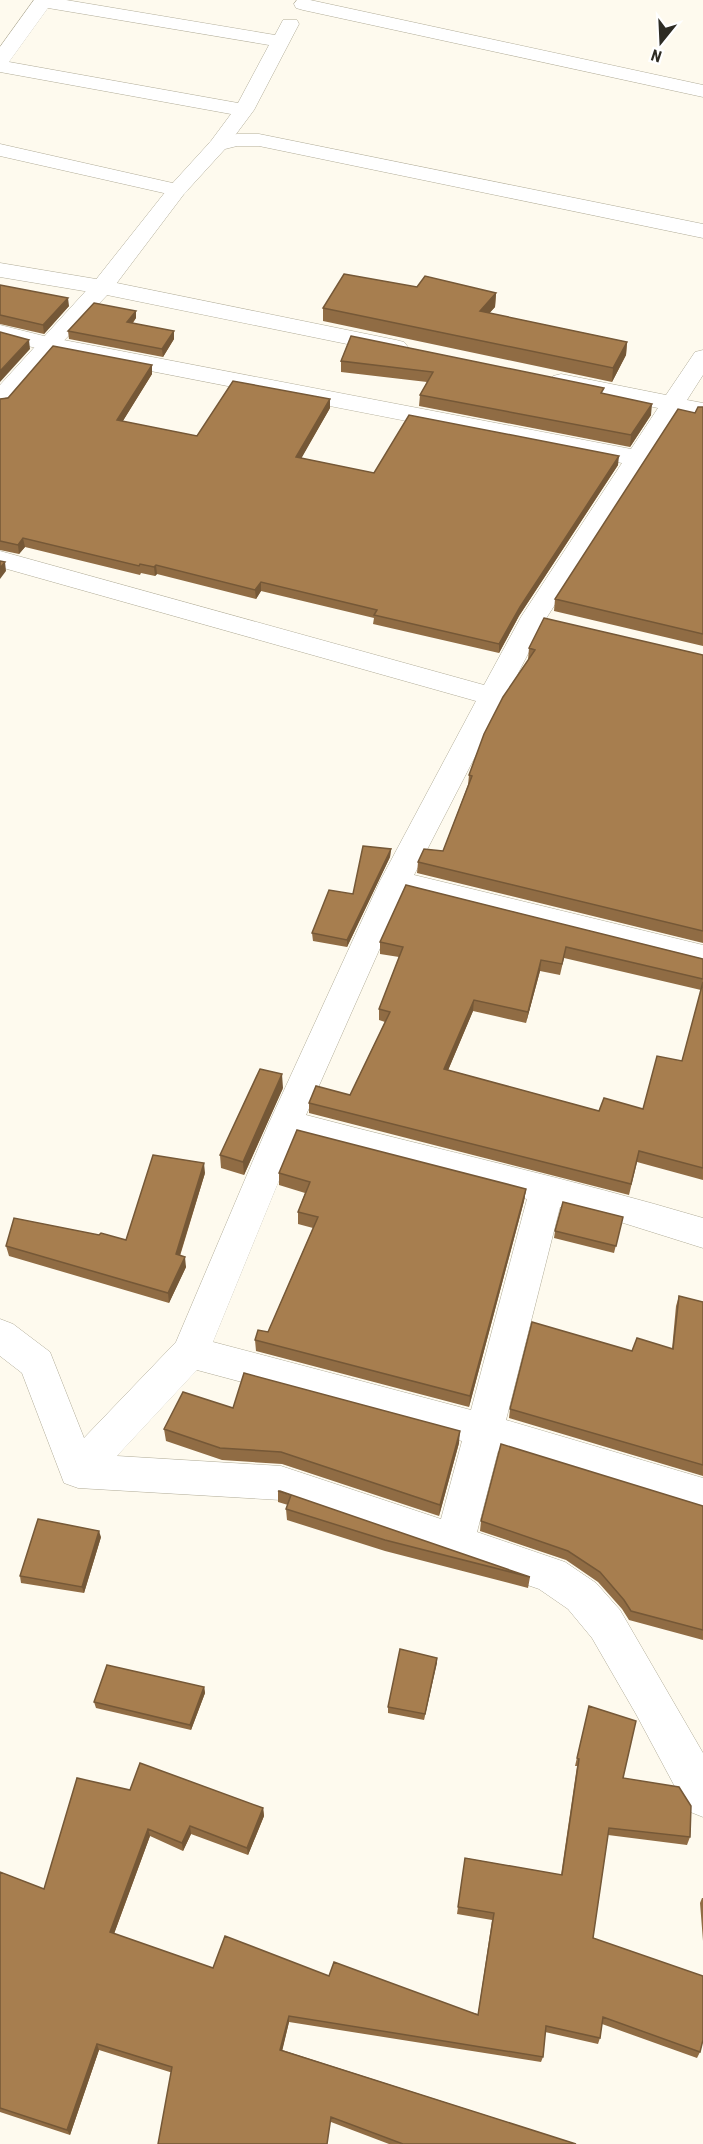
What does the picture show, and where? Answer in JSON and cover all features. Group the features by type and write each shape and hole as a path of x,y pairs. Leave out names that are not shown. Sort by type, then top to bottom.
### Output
{"street":[{"path":"0,60 44,1 279,41"},
{"path":"0,400 48,344 102,287 177,190 218,146 244,110 279,41 304,2 703,91"},
{"path":"0,66 244,110"},
{"path":"218,146 237,140 259,140 703,231"},
{"path":"0,150 177,190"},
{"path":"0,270 102,287 417,352"},
{"path":"0,332 48,344 638,458"},
{"path":"78,1471 190,1352 286,1123 395,881 492,696 545,619 638,458 688,407 703,357"},
{"path":"534,376 688,407"},
{"path":"0,558 492,696"},
{"path":"395,881 703,957"},
{"path":"286,1123 463,1170 547,1189 703,1233"},
{"path":"455,1541 547,1189"},
{"path":"0,1335 37,1363 78,1471"},
{"path":"190,1352 484,1430 703,1496"},
{"path":"78,1471 281,1483 551,1575 582,1596 606,1624 651,1700 703,1796"}],"building":[{"path":"344,274 417,287 425,276 496,293 480,311 627,342 613,368 323,308"},
{"path":"0,285 68,298 43,325 0,315"},
{"path":"94,303 136,311 127,322 174,331 162,349 68,331"},
{"path":"0,332 29,340 0,371"},
{"path":"351,336 604,388 601,393 652,404 631,435 420,395 433,372 341,361"},
{"path":"53,346 152,365 117,420 197,436 233,381 330,399 296,457 374,473 409,415 619,456 520,607 499,644 374,615 377,610 261,582 255,590 156,565 154,567 140,564 139,566 23,538 18,545 0,541 0,399 8,398"},
{"path":"698,407 703,407 703,634 555,599 678,409 695,413"},
{"path":"544,618 703,655 703,931 418,862 424,849 443,851 472,776 469,775 484,734 503,697 535,650 529,648"},
{"path":"363,846 391,849 347,940 312,933 329,890 353,894"},
{"path":"406,885 703,959 703,979 566,947 562,964 541,960 528,1012 474,1000 444,1069 599,1111 604,1098 643,1109 657,1056 682,1061 703,982 703,1168 639,1151 631,1184 309,1103 316,1086 350,1095 390,1012 379,1009 403,947 380,942"},
{"path":"260,1069 282,1074 243,1162 220,1155"},
{"path":"297,1130 526,1189 470,1396 255,1340 258,1330 268,1332 318,1217 298,1212 310,1182 279,1173"},
{"path":"153,1155 204,1163 176,1254 185,1257 168,1293 6,1246 14,1218 99,1235 101,1233 126,1240"},
{"path":"563,1202 623,1217 616,1246 555,1231"},
{"path":"679,1296 703,1302 703,1465 510,1409 532,1322 632,1351 637,1338 673,1349"},
{"path":"244,1373 460,1431 440,1505 281,1452 220,1448 164,1429 183,1392 233,1408"},
{"path":"501,1444 703,1506 703,1630 631,1611 600,1572 568,1551 481,1521"},
{"path":"278,1491 280,1491 530,1577 385,1540 286,1509 291,1495"},
{"path":"38,1519 99,1531 82,1587 20,1576"},
{"path":"400,1649 437,1658 425,1714 388,1707"},
{"path":"107,1665 204,1687 190,1725 94,1702"},
{"path":"589,1706 636,1721 623,1778 679,1787 691,1806 690,1837 609,1828 593,1938 703,1976 703,2040 700,2052 603,2017 600,2038 546,2026 543,2057 289,2016 280,2050 576,2144 403,2144 331,2117 327,2144 158,2144 172,2067 97,2044 67,2130 0,2108 0,1872 44,1889 77,1778 130,1790 140,1763 263,1808 247,1848 190,1826 182,1843 148,1829 110,1932 213,1968 225,1936 329,1976 334,1962 478,2015 494,1913 458,1907 465,1858 562,1875 579,1759 577,1758"}]}
